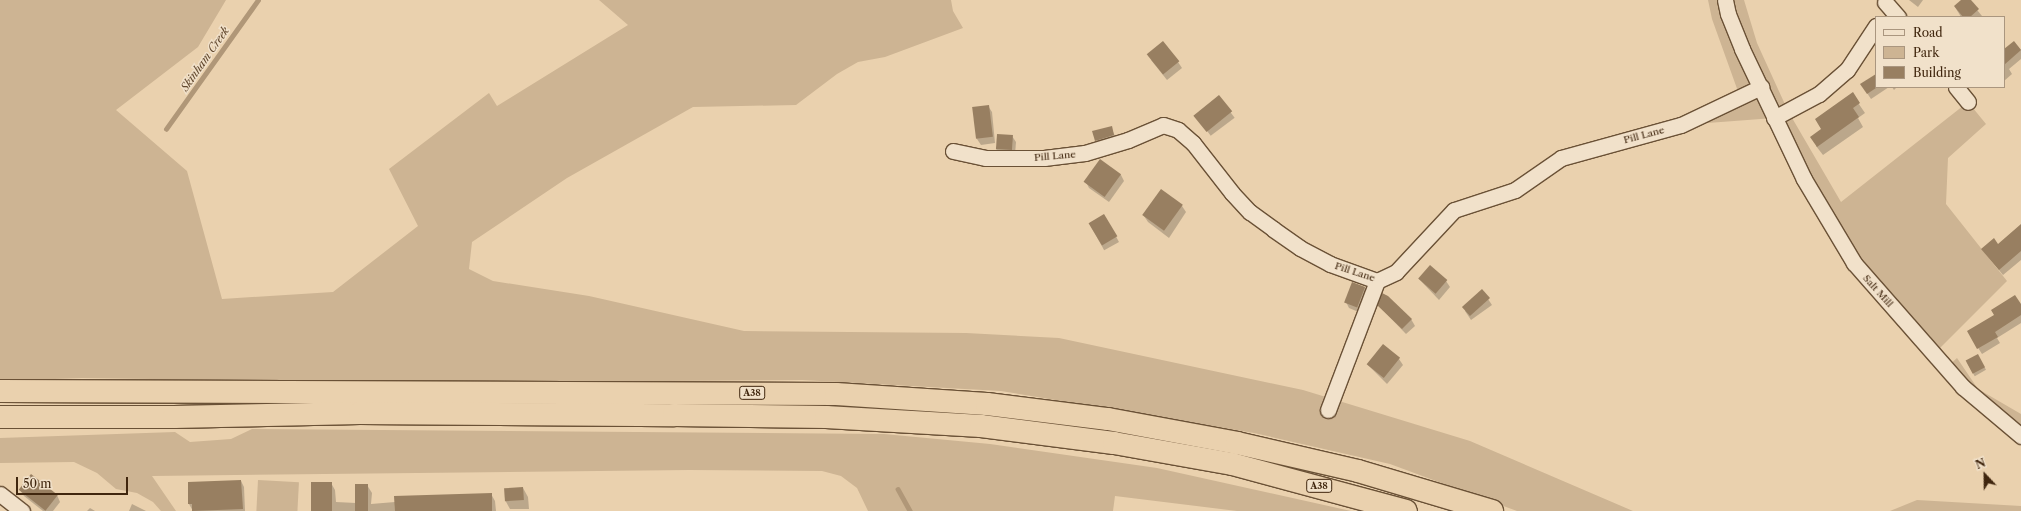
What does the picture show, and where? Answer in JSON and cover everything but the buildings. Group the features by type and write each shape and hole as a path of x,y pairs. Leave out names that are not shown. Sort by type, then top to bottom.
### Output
{"highway":[{"name":"A38","path":"0,391 828,393 987,404 1108,419 1237,443 1358,471 1492,511"},
{"name":"A38","path":"0,417 174,417 360,413 666,415 826,417 981,426 1114,443 1232,464 1406,511"}],"street":[{"name":"Salt Mill","path":"1725,0 1728,14 1774,118 1804,179 1854,263 1963,387 2021,436"},
{"path":"1880,16 1886,1"},
{"path":"1886,1 1897,16"},
{"path":"1774,118 1819,94 1847,70 1875,28"},
{"name":"Pill Lane","path":"953,151 986,158 1044,158 1086,153 1128,140 1163,125 1178,130 1192,143 1232,193 1250,212 1284,237 1330,264 1377,281 1396,272 1454,210 1515,190 1561,158 1681,125 1761,87"},
{"path":"1957,88 1968,102"},
{"path":"1328,410 1377,281"},
{"path":"0,494 22,511"}],"green space":[{"path":"0,0 226,0 198,47 116,110 187,171 222,299 333,292 418,226 389,169 489,93 497,106 628,25 599,0 951,0 953,11 963,28 885,57 858,62 837,74 796,105 693,107 567,178 472,242 469,269 493,281 589,296 744,331 966,333 1059,338 1303,390 1470,441 1633,511 1517,511 1390,464 1254,433 1001,391 802,380 423,383 82,378 0,381"},
{"path":"1708,0 1744,0 1757,43 1788,111 1841,202 1968,102 1986,124 1948,158 1946,204 2007,281 1934,354 1854,263 1774,118 1681,125 1740,97 1712,19"},
{"path":"1957,358 1978,389 2021,414 2021,436 1946,368"},
{"path":"252,429 884,434 990,444 1157,468 1351,511 1237,511 1115,496 1113,511 868,511 857,488 841,476 822,471 689,470 152,476 176,511 161,511 153,502 137,493 116,489 97,473 74,462 0,463 0,438 175,432 190,442 231,439"},
{"path":"258,480 299,482 297,511 256,511"},
{"path":"1917,500 2021,506 2021,511 1890,511"}],"waterway":[{"name":"Skinham Creek","path":"166,129 258,0"},
{"path":"898,489 910,511"}]}
